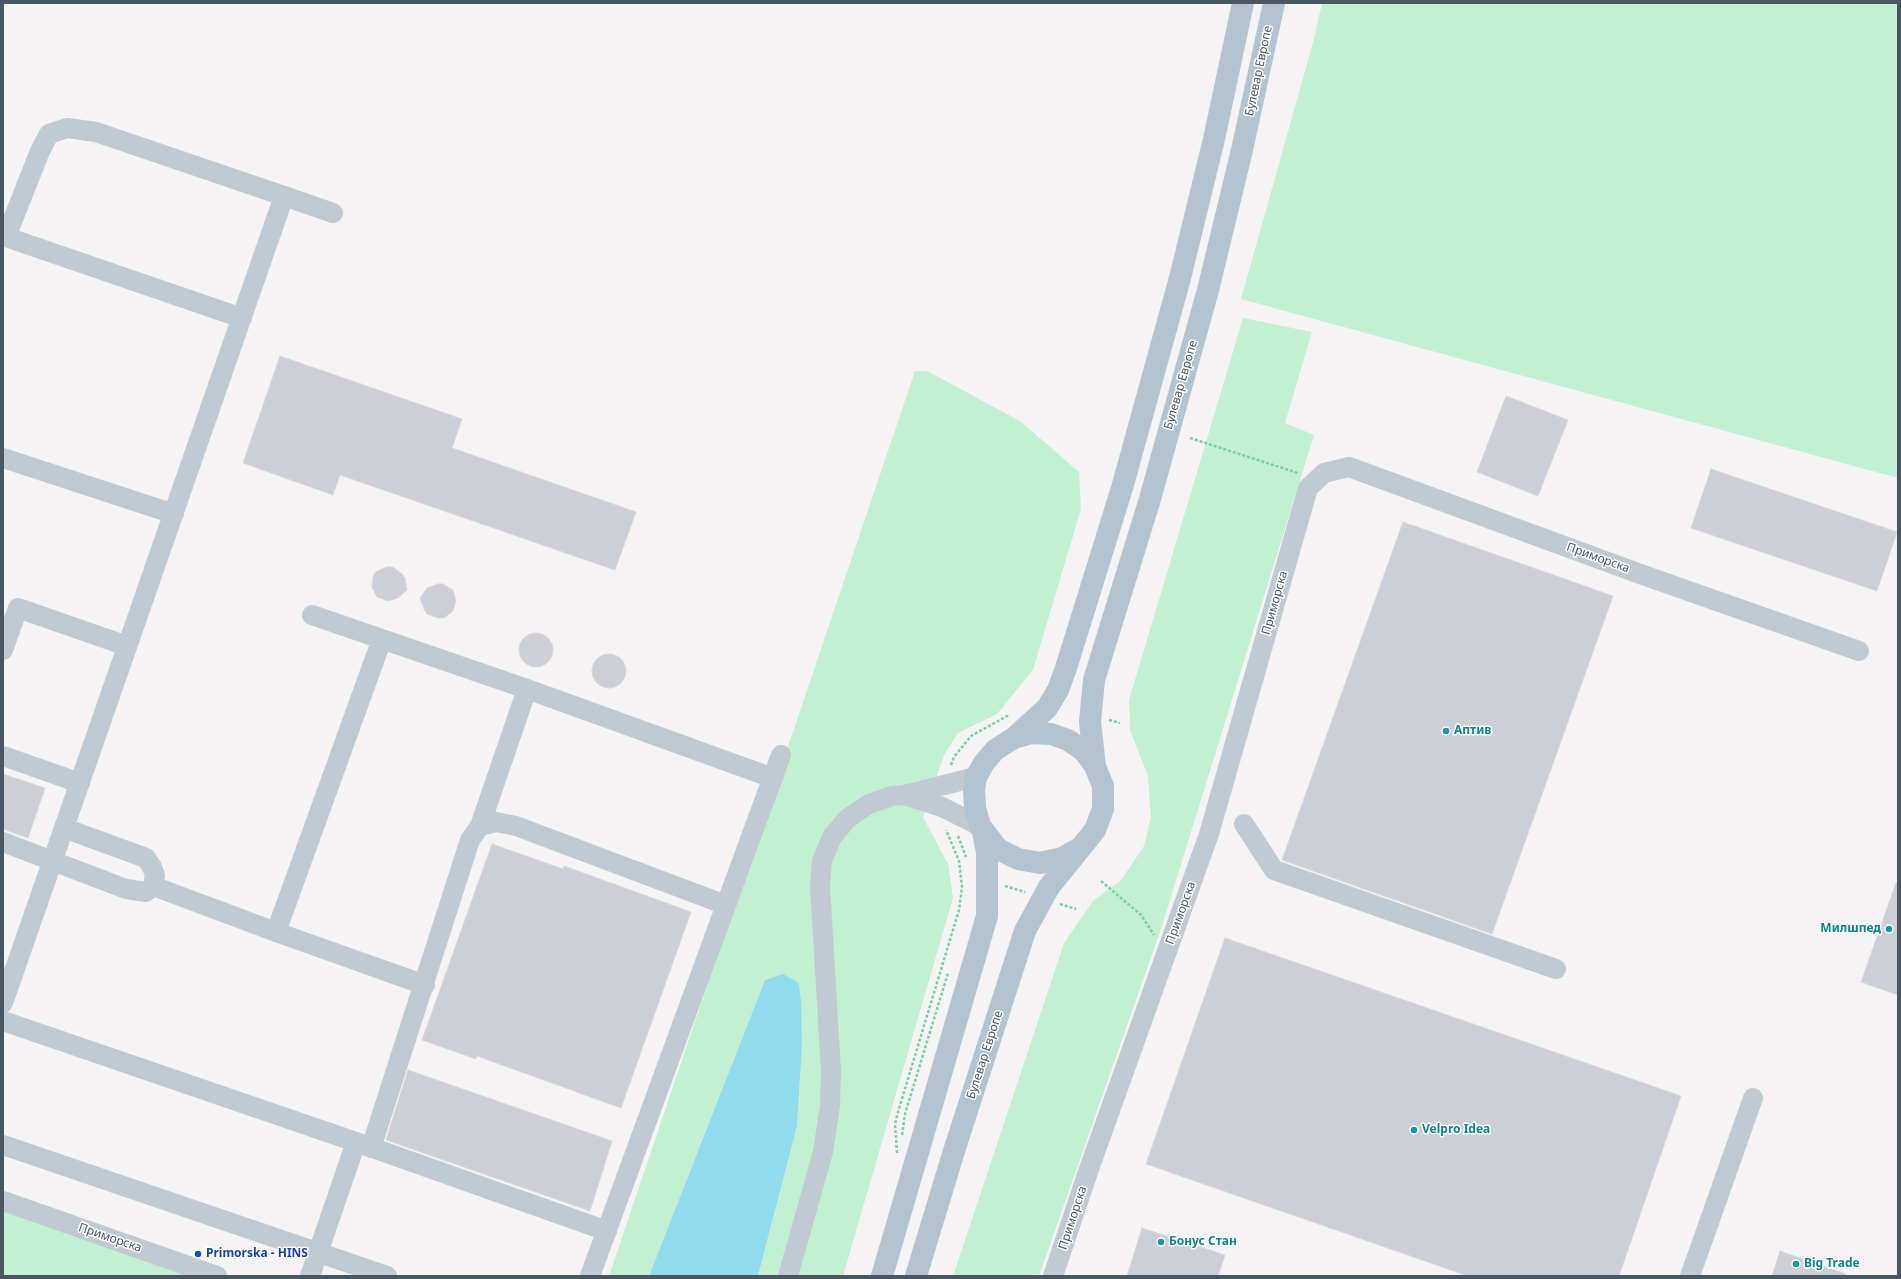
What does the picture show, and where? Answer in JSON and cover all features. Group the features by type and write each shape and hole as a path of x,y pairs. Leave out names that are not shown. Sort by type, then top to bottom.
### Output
{"main road":[{"name":"Булевар Европе","path":"882,1276 987,916 987,852 982,829 975,808 974,789 976,777 984,763 995,750 1014,738 1047,708 1058,690 1066,668 1122,488 1180,278 1214,139 1243,3"},
{"name":"Булевар Европе","path":"1095,766 1090,722 1094,680 1150,499 1208,290 1242,150 1274,3"},
{"name":"Булевар Европе","path":"916,1276 954,1151 1025,931 1049,887 1095,830 1103,809 1103,786 1095,766 1084,751 1068,740 1056,736 1032,733 1014,738"},
{"name":"Булевар Европе","path":"982,829 998,849 1018,859 1040,863 1062,858 1081,847"}],"street":[{"path":"242,318 4,241 40,151 49,134 68,128 96,132 333,213"},
{"path":"3,1003 12,954 52,861 64,828 284,196"},
{"path":"3,458 174,514"},
{"name":"Приморска","path":"1053,1276 1089,1168 1215,814 1308,488 1324,473 1349,467 1636,572 1859,651"},
{"path":"3,650 18,608 128,646"},
{"path":"312,615 773,778"},
{"path":"276,932 382,639"},
{"path":"310,1276 318,1252 364,1145 425,985 470,840 480,826 527,690"},
{"path":"590,1276 781,755"},
{"path":"3,756 80,783"},
{"path":"788,1276 823,1152 830,1106 831,1071 820,886 822,861 832,837 848,818 869,804 892,796 904,795 976,777"},
{"path":"904,795 942,807 982,829"},
{"path":"480,826 496,822 516,826 726,905"},
{"path":"1244,824 1274,870 1556,969"},
{"path":"3,842 126,889 146,892 153,886 155,875 146,858 64,828"},
{"path":"153,886 425,985"},
{"path":"3,1021 364,1145 606,1231"},
{"path":"1690,1276 1753,1098"},
{"path":"3,1145 387,1276"},
{"name":"Приморска","path":"3,1201 217,1276"}],"path":[{"path":"1190,438 1317,480"},
{"path":"1101,881 1141,914 1166,953"}],"green space":[{"path":"1322,3 1898,3 1898,478 1241,299 1314,39"},
{"path":"1243,318 1312,332 1285,423 1314,435 1161,929 1039,1276 953,1276 1064,943 1093,901 1121,880 1144,846 1151,817 1148,776 1130,730 1129,700"},
{"path":"915,371 927,371 1020,421 1079,472 1081,509 1033,670 997,714 958,733 944,755 923,817 948,864 953,898 843,1276 758,1276 797,1126 802,1046 799,983 765,980 649,1276 609,1276"},
{"path":"3,1208 196,1276 3,1276"}],"water":[{"path":"783,974 799,983 801,1003 802,1046 797,1126 758,1276 649,1276 765,980"}],"building":[{"path":"280,356 462,419 452,448 636,512 615,570 340,475 333,495 243,463"},
{"path":"1506,396 1568,420 1538,496 1477,472"},
{"path":"1711,469 1897,532 1877,591 1691,528"},
{"name":"Аптив","path":"1403,522 1613,596 1492,934 1282,860"},
{"path":"387,567 393,567 402,574 405,578 407,590 398,598 388,601 377,597 372,587 373,576 377,571"},
{"path":"438,584 443,584 453,590 456,601 453,611 444,618 438,618 427,614 420,598 427,588"},
{"path":"533,633 539,633 543,634 550,640 553,650 552,657 546,664 539,667 533,667 529,666 522,660 519,653 519,647 520,643 526,636"},
{"path":"606,654 612,654 616,655 623,661 626,671 625,678 619,685 612,688 606,688 602,687 595,681 592,674 592,668 593,664 599,657"},
{"path":"3,774 45,788 28,838 3,829"},
{"path":"492,844 563,869 564,866 691,912 621,1108 477,1056 476,1059 422,1040"},
{"name":"Милшпед","path":"1896,883 1898,883 1898,995 1861,982"},
{"name":"Velpro Idea","path":"1225,938 1681,1096 1619,1276 1468,1276 1146,1164"},
{"path":"408,1070 612,1141 590,1211 386,1140"},
{"name":"Бонус Стан","path":"1142,1228 1225,1255 1218,1276 1127,1276"},
{"name":"Big Trade","path":"1780,1251 1846,1274 1846,1276 1772,1276"}],"place":[{"name":"Аптив","path":"1446,731"},
{"name":"Милшпед","path":"1889,929"},
{"name":"Velpro Idea","path":"1414,1130"},
{"name":"Бонус Стан","path":"1161,1242"},
{"name":"Primorska - HINS","path":"198,1254"},
{"name":"Big Trade","path":"1796,1264"}]}
